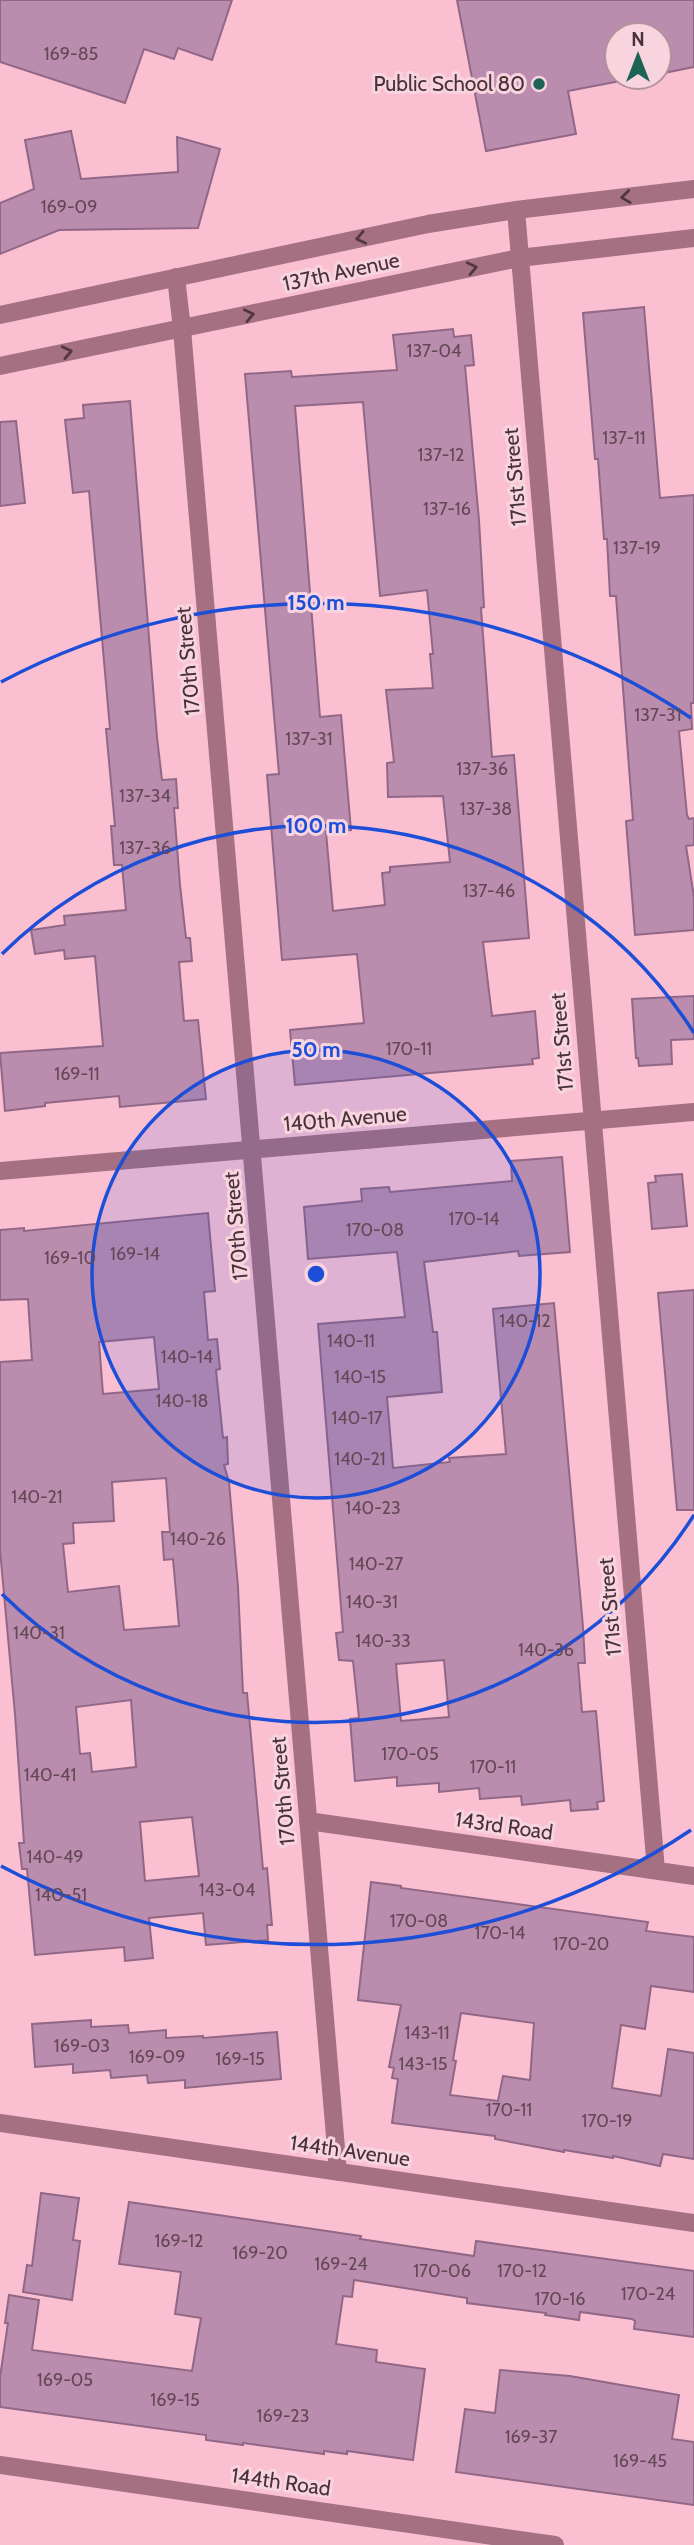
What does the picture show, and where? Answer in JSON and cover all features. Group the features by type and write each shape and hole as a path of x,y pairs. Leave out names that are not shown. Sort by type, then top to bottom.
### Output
{"street":[{"name":"137th Avenue","path":"0,315 428,224 516,210 694,189"},
{"name":"171st Street","path":"516,210 656,1870"},
{"name":"137th Avenue","path":"0,366 519,258 694,238"},
{"name":"170th Street","path":"176,277 183,328 338,2172"},
{"name":"140th Avenue","path":"0,1171 694,1112"},
{"name":"143rd Road","path":"309,1821 694,1876"},
{"name":"144th Avenue","path":"0,2123 694,2223"},
{"name":"144th Road","path":"0,2465 555,2545"}],"building":[{"path":"0,0 232,0 212,60 178,48 174,59 144,49 125,103 0,62"},
{"name":"Public School 80","path":"457,0 694,0 694,67 673,71 673,21 603,21 603,84 568,91 576,134 486,151"},
{"path":"71,131 81,179 178,172 177,137 220,149 198,228 59,230 0,254 0,203 34,189 25,140"},
{"path":"644,307 660,498 694,495 694,703 691,703 692,729 679,731 687,815 689,819 694,818 694,845 686,846 694,897 694,930 635,935 626,821 633,820 616,596 610,596 607,539 604,539 598,459 595,459 583,313"},
{"path":"453,329 454,337 471,335 474,365 465,366 479,520 484,607 481,608 492,757 514,755 529,938 483,942 492,1016 535,1011 539,1058 532,1059 533,1064 295,1085 290,1030 364,1023 357,954 282,960 267,775 279,774 245,374 291,371 292,377 397,370 393,335","holes":["363,402 380,596 427,590 433,688 386,690 394,762 387,763 388,797 443,796 450,862 390,867 390,872 382,873 385,905 333,911 326,832 351,830 341,715 320,717 295,406"]},
{"path":"130,401 157,737 162,780 176,779 178,808 174,808 180,885 186,938 190,938 192,961 179,962 184,1021 198,1020 206,1099 120,1107 119,1096 45,1103 45,1106 5,1111 0,1053 103,1046 95,956 65,959 64,950 35,954 31,930 65,925 64,916 126,910 122,865 114,865 111,826 115,826 106,729 110,729 89,491 73,493 65,420 84,418 83,405"},
{"path":"16,421 25,503 0,506 0,422"},
{"path":"694,996 694,1039 671,1040 672,1064 639,1066 636,1058 632,999"},
{"path":"562,1157 570,1252 519,1256 518,1251 424,1262 433,1332 437,1332 442,1392 387,1397 393,1468 450,1462 449,1458 506,1454 493,1309 554,1303 583,1627 585,1663 578,1663 582,1712 596,1711 604,1801 597,1802 598,1809 571,1811 570,1800 522,1805 521,1796 480,1799 479,1788 439,1792 439,1783 397,1786 397,1777 355,1781 350,1719 359,1718 353,1661 339,1660 336,1633 343,1632 318,1324 405,1317 397,1252 308,1259 304,1207 362,1201 361,1189 389,1187 390,1192 512,1181 511,1161","holes":["444,1660 449,1717 401,1721 396,1664"]},
{"path":"682,1174 687,1226 652,1229 648,1183 656,1182 655,1176"},
{"path":"208,1213 215,1291 204,1292 208,1340 217,1339 220,1369 216,1370 223,1438 227,1437 228,1464 224,1465 229,1482 238,1587 243,1693 247,1693 263,1869 267,1868 272,1925 267,1925 268,1940 206,1945 203,1913 149,1918 153,1958 125,1961 124,1947 35,1955 27,1869 22,1869 19,1843 24,1843 0,1550 0,1362 32,1360 28,1299 0,1300 0,1230 24,1228 24,1231","holes":["154,1337 159,1389 103,1394 99,1342","166,1478 170,1532 162,1532 164,1560 173,1559 179,1626 124,1630 119,1586 68,1592 63,1544 74,1543 73,1523 114,1521 112,1482","131,1700 136,1767 92,1772 90,1753 80,1754 76,1707","192,1817 199,1876 145,1881 140,1822"]},
{"path":"694,1290 694,1510 677,1510 658,1293"},
{"path":"371,1882 648,1922 646,1931 694,1937 694,1992 651,1986 645,2029 621,2025 612,2088 661,2096 668,2049 694,2053 694,2159 663,2154 660,2166 613,2156 564,2152 495,2139 495,2136 392,2123 398,2079 392,2078 394,2068 389,2067 401,2005 358,2000","holes":["461,2013 534,2023 530,2080 503,2076 498,2101 450,2095"]},
{"path":"91,2020 91,2027 128,2025 129,2033 166,2030 166,2038 277,2032 281,2079 185,2088 185,2080 148,2083 147,2075 111,2078 110,2070 73,2073 73,2064 35,2067 32,2024"},
{"path":"41,2193 79,2198 73,2240 80,2241 72,2300 23,2292 27,2265 32,2266"},
{"path":"129,2202 361,2236 360,2239 474,2256 476,2241 694,2271 694,2337 634,2329 635,2321 632,2319 580,2312 579,2320 467,2303 467,2298 354,2280 352,2297 343,2296 336,2344 377,2350 376,2362 425,2369 413,2460 347,2451 347,2454 324,2451 324,2454 243,2445 206,2440 206,2435 0,2407 0,2377 9,2295 39,2300 32,2350 192,2371 201,2318 175,2314 181,2272 119,2264"},
{"path":"500,2370 570,2376 679,2395 672,2439 694,2442 694,2505 456,2472 465,2409 495,2413"}],"place":[{"name":"Public School 80","path":"539,84"}]}
